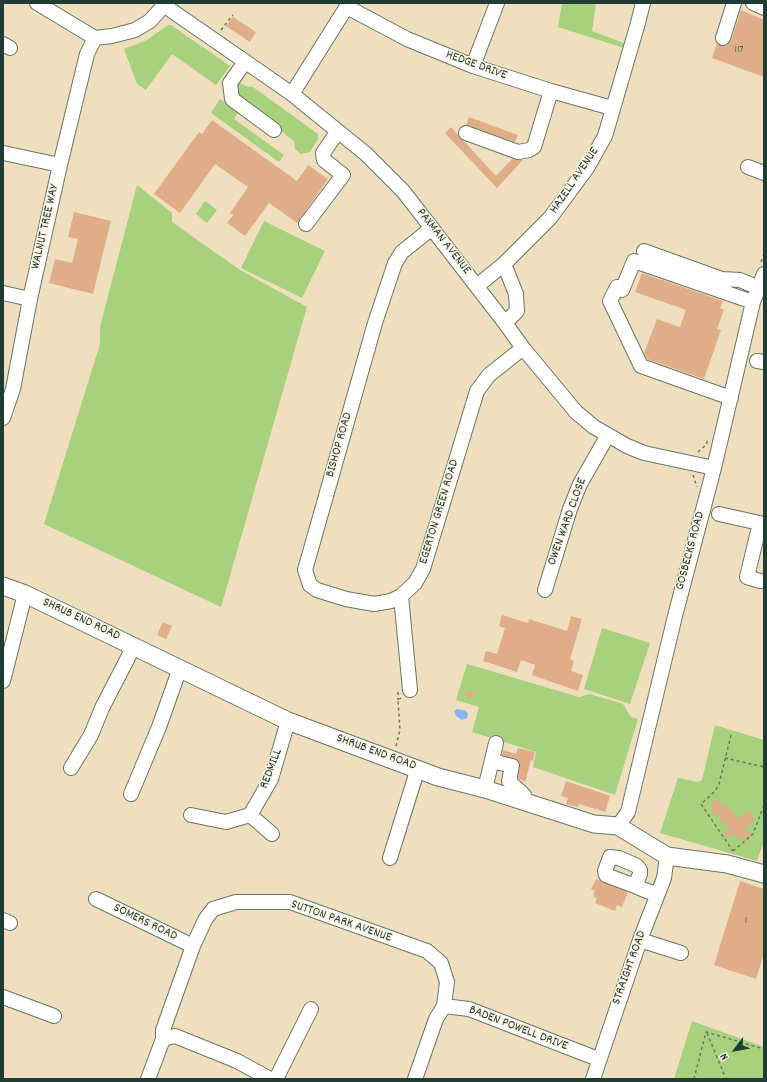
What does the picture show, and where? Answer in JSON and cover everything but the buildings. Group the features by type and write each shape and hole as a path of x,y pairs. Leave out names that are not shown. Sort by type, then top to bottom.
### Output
{"main road":[{"name":"SHRUB END ROAD","path":"3,586 25,594 288,721 418,768 438,777 484,789 594,824 618,826 667,856 730,858 764,874"}],"street":[{"path":"37,3 95,38 112,36 135,30 150,21 165,4"},
{"path":"473,66 497,3"},
{"name":"HAZELL AVENUE","path":"477,286 504,264 550,218 587,168 605,136 643,3"},
{"path":"723,38 734,3"},
{"path":"752,3 764,8"},
{"name":"PAXMAN AVENUE","path":"165,4 292,94 366,154 403,191 523,348 576,412 626,446 644,453 714,468"},
{"path":"292,94 348,5"},
{"name":"HEDGE DRIVE","path":"348,5 407,39 473,66 551,91 612,108"},
{"name":"WALNUT TREE WAY","path":"3,418 13,389 30,299 60,165 87,54 95,38"},
{"path":"245,62 230,83 232,99 274,130"},
{"path":"466,133 518,152 529,150 534,146 551,91"},
{"path":"306,224 343,175 324,160 323,153 338,131"},
{"path":"3,153 60,165"},
{"path":"748,168 764,173"},
{"name":"BISHOP ROAD","path":"401,596 391,601 374,604 346,599 317,590 310,585 305,570 374,324 395,263 402,252 432,228"},
{"path":"644,251 722,279 740,280 759,288"},
{"path":"731,398 641,366 610,301 617,288 622,290 634,261 754,302"},
{"path":"504,264 516,294 517,311 505,323"},
{"name":"GOSBECKS ROAD","path":"618,826 628,812 675,616 714,468 754,302 764,274"},
{"path":"3,293 30,299"},
{"name":"EGERTON GREEN ROAD","path":"401,596 415,583 423,568 477,391 488,375 523,348"},
{"name":"OWEN WARD CLOSE","path":"545,590 570,509 580,484 608,435"},
{"path":"719,514 762,523 748,578"},
{"path":"3,681 6,657 25,594"},
{"path":"401,596 410,690"},
{"path":"72,768 91,735 102,708 134,646"},
{"path":"131,794 160,727 180,668"},
{"name":"REDMILL","path":"250,814 271,779 288,721"},
{"path":"484,789 496,743"},
{"path":"492,761 512,766 509,781 524,795 523,802"},
{"path":"390,858 418,768"},
{"path":"191,815 226,822 250,814 272,834"},
{"name":"STRAIGHT ROAD","path":"593,1079 598,1059 640,940 664,878 667,856"},
{"path":"635,886 658,894"},
{"name":"SOMERS ROAD","path":"96,899 193,946"},
{"name":"SUTTON PARK AVENUE","path":"163,1039 163,1030 193,946 205,920 213,909 236,902 290,902 427,951 441,963 447,982 444,1006"},
{"path":"640,940 681,953"},
{"path":"3,996 54,1016"},
{"path":"414,1079 436,1019 444,1006"},
{"name":"BADEN POWELL DRIVE","path":"444,1006 469,1009 598,1059"},
{"path":"276,1079 311,1009"},
{"path":"148,1079 163,1039 175,1036 237,1061 270,1079"}],"path":[{"path":"221,30 233,15"},
{"path":"696,464 692,473 696,485 699,490 707,492"},
{"path":"393,760 400,730 398,700 410,690"},
{"path":"730,735 716,791 701,804 730,858 756,829 764,805"},
{"path":"725,758 764,767"},
{"path":"706,1032 764,1049"},
{"path":"694,1079 706,1032"},
{"path":"706,1032 726,1079"}],"green space":[{"path":"562,3 596,3 592,31 629,45 627,49 558,27"},
{"path":"168,25 171,25 230,66 216,85 172,54 146,90 137,84 124,49 147,40"},
{"path":"238,81 245,86 253,87 318,134 318,139 310,152 301,154 295,149 294,141 244,104 235,89"},
{"path":"220,99 238,113 234,119 284,155 279,162 211,113"},
{"path":"137,185 172,213 172,222 240,270 307,307 221,607 44,524 100,344 100,327"},
{"path":"205,201 217,210 207,223 196,214"},
{"path":"264,221 325,251 302,298 241,268"},
{"path":"602,628 650,643 630,704 584,689"},
{"path":"467,664 579,697 590,694 623,704 631,717 638,719 615,795 533,767 536,752 472,732 479,707 456,700"},
{"path":"715,725 764,740 764,841 757,861 660,833 678,778 698,782 702,780"},
{"path":"692,1021 764,1047 764,1079 674,1079"}],"water":[{"path":"457,709 466,711 468,714 467,718 462,720 456,716 454,711"}]}
